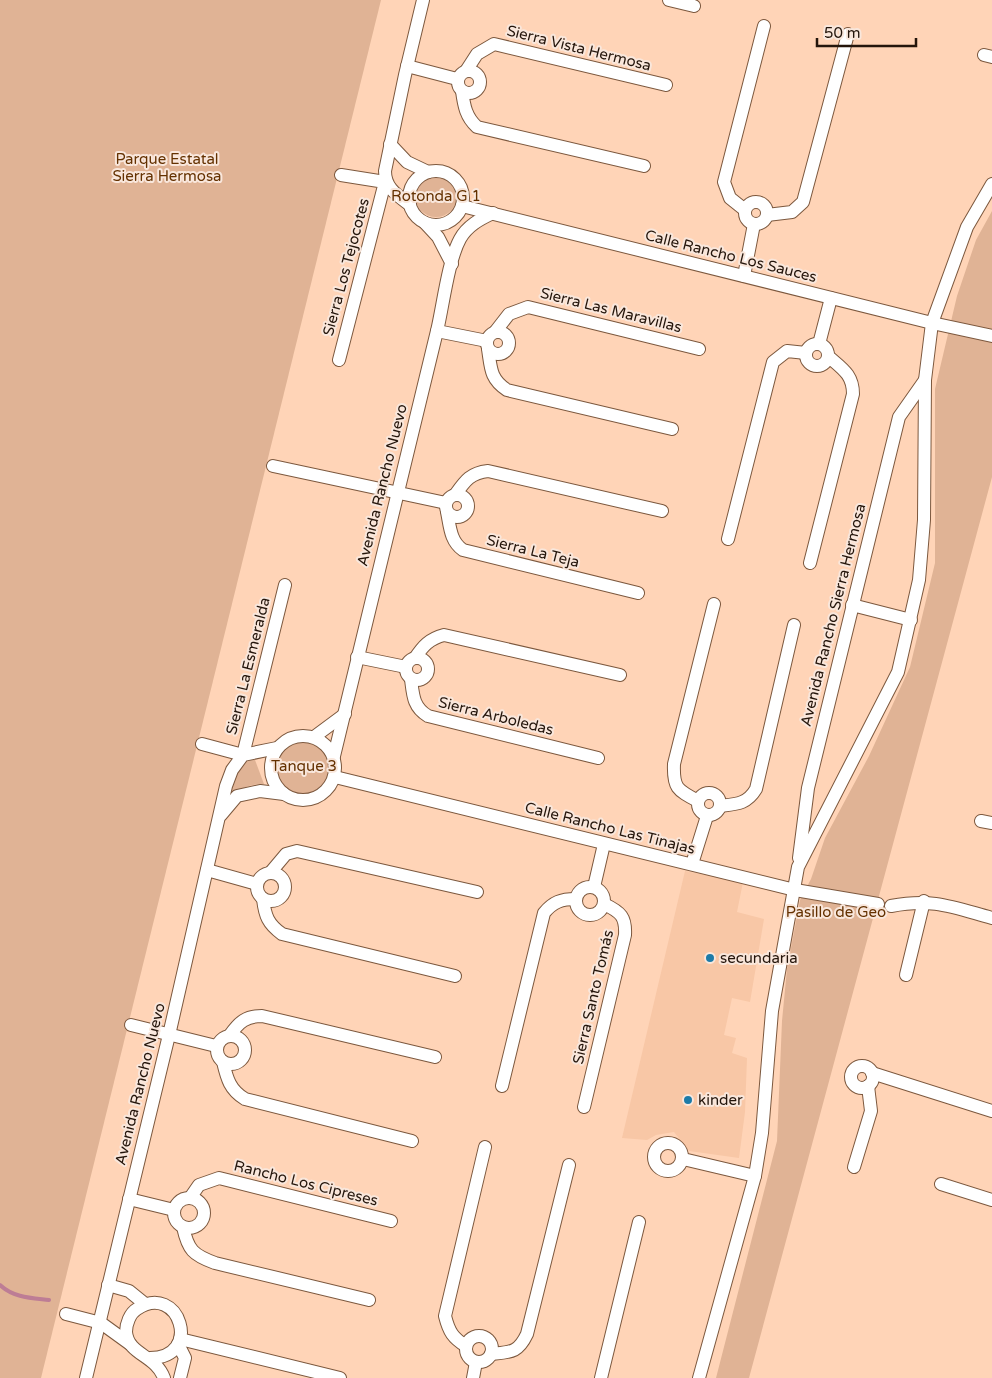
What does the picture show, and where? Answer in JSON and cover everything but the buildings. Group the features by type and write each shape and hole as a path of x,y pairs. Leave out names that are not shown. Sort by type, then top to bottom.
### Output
{"street":[{"path":"423,0 390,144 406,162 428,172"},
{"path":"670,0 694,6"},
{"path":"745,210 730,198 724,182 764,26"},
{"path":"767,215 792,212 803,202 848,34"},
{"name":"Sierra Vista Hermosa","path":"462,81 477,54 494,44 666,85"},
{"path":"407,66 462,81 465,111 470,121 477,127 644,166"},
{"name":"Sierra Los Tejocotes","path":"339,360 385,182 390,144"},
{"path":"452,264 438,237 416,216 410,205 409,194 413,185 428,172 438,171 447,174 455,179 461,187 463,196 459,211 460,239"},
{"path":"341,175 385,182 394,193 410,205"},
{"name":"Avenida Rancho Sierra Hermosa","path":"798,867 898,672 920,580 924,520 924,380 932,324 967,227 992,184"},
{"path":"755,201 762,203 766,208 767,215 765,220 754,224 745,217 745,210 748,204 755,201"},
{"path":"425,223 442,224 459,211"},
{"name":"Calle Rancho Los Sauces","path":"459,211 492,213 932,324 992,336"},
{"path":"460,239 478,219 492,213"},
{"path":"744,276 754,224"},
{"name":"Avenida Rancho Nuevo","path":"334,756 452,264 460,239"},
{"path":"819,344 831,298"},
{"name":"Sierra Las Maravillas","path":"490,341 509,314 517,309 528,307 699,349"},
{"path":"437,331 490,341 491,370 497,383 507,390 672,430"},
{"path":"819,344 809,347 806,352 807,361 816,367 823,365 829,358"},
{"path":"810,563 853,394 853,384 847,372 829,358 828,351 819,344"},
{"path":"728,539 772,362 787,351 806,352"},
{"name":"Avenida Rancho Sierra Hermosa","path":"699,1378 756,1176 762,1133 772,1011 798,867 808,788 899,416 924,380"},
{"path":"273,466 397,494 449,503 467,478 477,473 488,471 662,511"},
{"name":"Sierra La Teja","path":"449,503 450,532 456,545 463,550 638,593"},
{"name":"Sierra La Esmeralda","path":"220,817 226,786 232,770 243,756 285,585"},
{"path":"698,802 680,791 674,780 674,764 714,604"},
{"path":"852,606 911,620"},
{"path":"720,806 741,804 750,799 756,789 794,625"},
{"path":"357,657 411,668 425,644 433,638 444,635 620,675"},
{"name":"Sierra Arboledas","path":"411,668 413,700 419,711 428,716 598,758"},
{"path":"314,737 345,714"},
{"path":"202,744 243,756 277,748 288,739 301,735 314,737 326,744 334,756 335,777 329,788 319,796 307,800 295,799 284,794 260,791 236,796 220,817"},
{"path":"277,748 272,760 271,772 275,784 284,794"},
{"name":"Calle Rancho Las Tinajas","path":"335,777 794,890 885,905 924,901"},
{"path":"708,793 715,794 719,799 720,806 718,812 707,816 698,808 698,802 701,796 708,793"},
{"path":"692,864 707,816"},
{"name":"Avenida Rancho Nuevo","path":"86,1378 101,1323 102,1304 170,1035 220,817"},
{"path":"502,1086 544,913 552,904 563,899 576,899 579,892 586,887 594,887 604,844"},
{"path":"270,873 286,854 297,851 477,892"},
{"path":"207,870 257,884"},
{"path":"270,873 277,874 283,879 285,887 283,894 278,900 270,902 263,899 258,892 257,884 262,876 270,873"},
{"name":"Sierra Santo Tomás","path":"576,899 576,906 580,913 588,916 595,915 601,911 604,904 602,894 594,887"},
{"path":"263,899 264,913 270,926 282,934 455,976"},
{"path":"906,975 924,901 992,918"},
{"name":"Sierra Santo Tomás","path":"584,1107 625,936 626,921 620,911 604,904"},
{"path":"230,1035 242,1041 245,1054 236,1063 223,1062 218,1058 216,1046 219,1041 230,1035 239,1022 250,1016 262,1016 435,1057"},
{"path":"131,1025 216,1046"},
{"path":"223,1062 227,1080 234,1093 245,1099 412,1141"},
{"path":"854,1167 871,1111 868,1086 873,1078 870,1069 861,1066 853,1071 852,1080 859,1087 868,1086"},
{"path":"872,1073 992,1111"},
{"path":"466,1346 453,1338 448,1329 445,1316 485,1147"},
{"path":"682,1159 756,1176"},
{"path":"492,1354 510,1352 521,1346 527,1334 569,1165"},
{"name":"Rancho Los Cipreses","path":"174,1210 177,1203 190,1198 199,1185 219,1178 391,1221"},
{"path":"942,1184 992,1200"},
{"path":"183,1227 196,1227 204,1217 201,1204 190,1198"},
{"path":"129,1199 174,1210 174,1217 183,1227 186,1242 197,1256 215,1263 369,1300"},
{"path":"601,1378 639,1222"},
{"path":"108,1285 129,1291 145,1304"},
{"path":"130,1344 126,1332 128,1320 135,1310 145,1304 155,1302 173,1310 182,1328 179,1342 185,1358 180,1378"},
{"path":"66,1314 101,1323 130,1344 138,1353 150,1358 164,1378"},
{"path":"476,1336 484,1336 493,1347 492,1354 488,1360 476,1362 470,1359 466,1353 466,1346 470,1339 476,1336"},
{"path":"150,1358 166,1355 179,1342"},
{"path":"179,1342 340,1378"},
{"path":"473,1378 476,1362"}],"shaded area":[{"name":"secundaria","path":"685,871 743,882 737,912 764,919 750,1002 732,998 724,1035 736,1038 732,1053 747,1058 745,1112 739,1158 689,1151 674,1132 656,1135 647,1140 622,1138"}],"green space":[{"name":"Parque Estatal Sierra Hermosa","path":"0,0 381,0 41,1378 0,1378"},
{"name":"Rotonda G 1","path":"432,175 440,175 451,181 457,196 451,211 440,217 432,217 421,211 415,200 415,192 421,181"},
{"name":"Pasillo de Geo","path":"992,211 992,477 749,1378 716,1378 777,1141 782,1021 787,969 800,900 811,879 825,838 869,756 910,667 935,563 935,389 957,296 976,240"},
{"name":"Tanque 3","path":"299,738 309,738 324,746 330,755 332,766 330,777 324,786 309,794 299,794 288,789 281,782 276,771 276,761 281,750 288,743"},
{"path":"248,759 255,760 264,784 252,785 242,789 225,804 235,771"}],"waterway":[{"path":"0,1285 17,1295 49,1300"}],"place":[{"name":"secundaria","path":"710,958"},
{"name":"kinder","path":"688,1100"}]}
